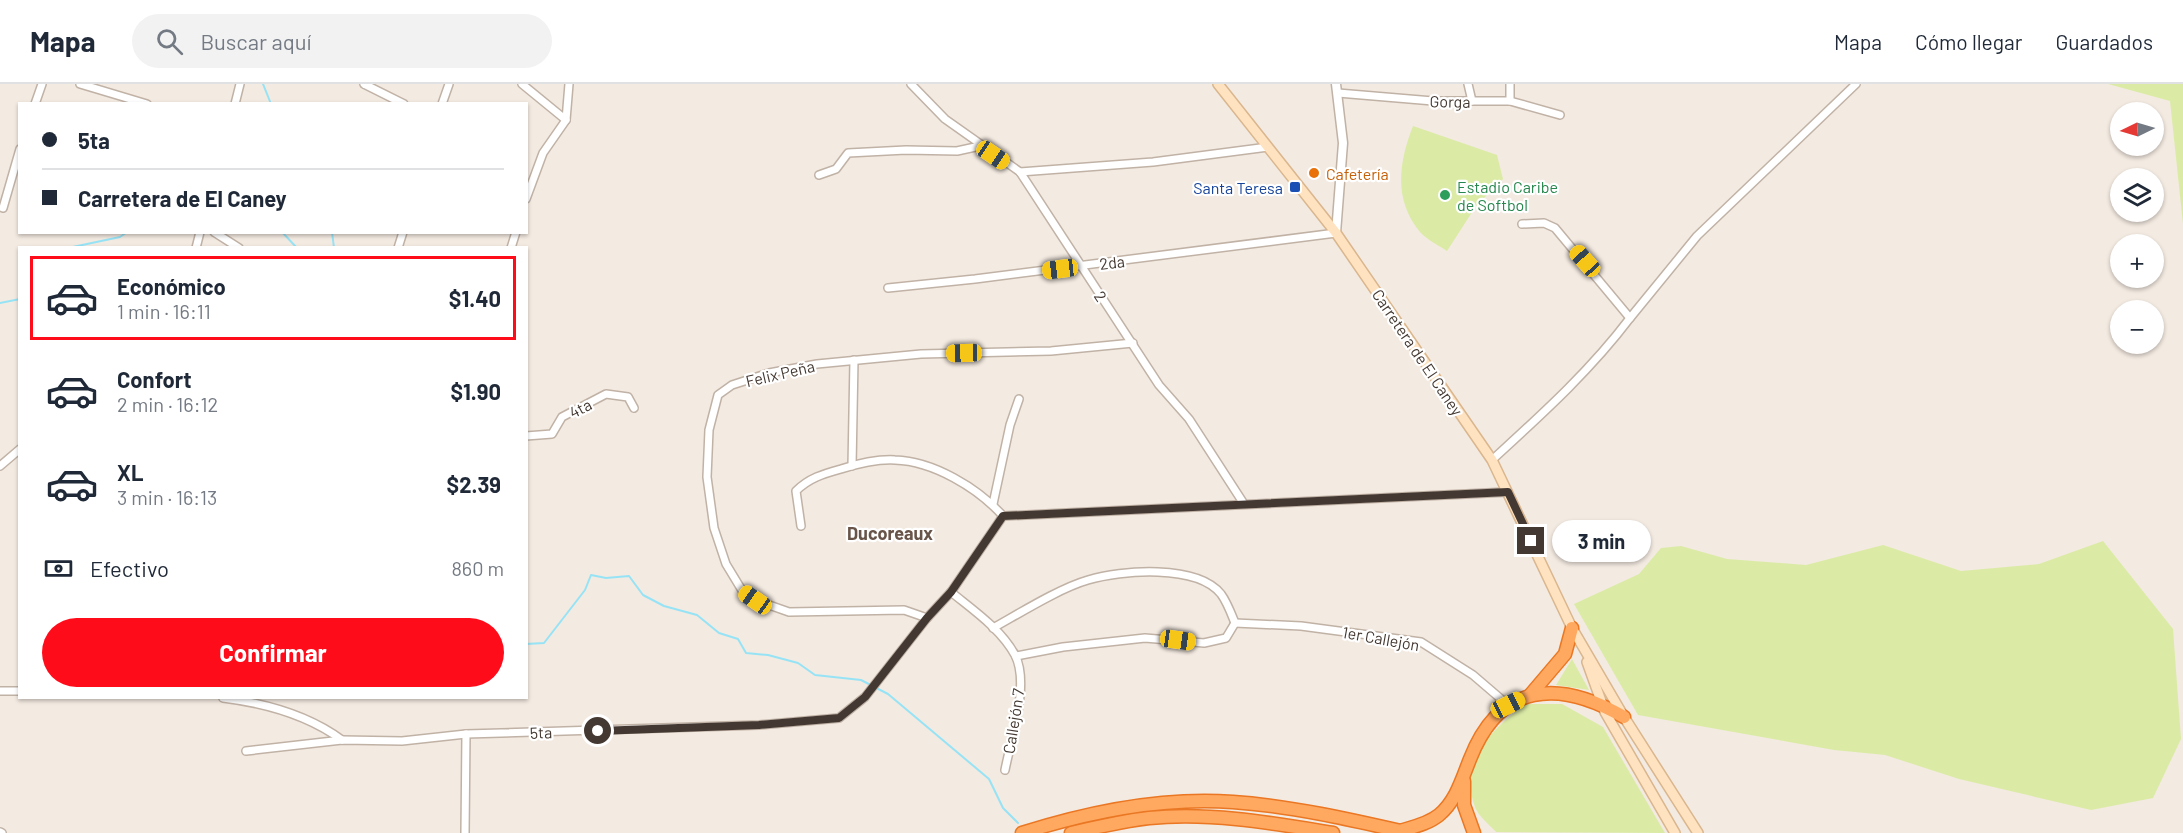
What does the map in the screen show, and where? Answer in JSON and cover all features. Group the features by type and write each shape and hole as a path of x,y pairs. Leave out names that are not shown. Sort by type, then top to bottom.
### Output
{"highway":[{"path":"1022,833 1125,809 1188,802 1233,802 1404,832 1438,816 1451,801 1483,734 1508,705 1531,694 1565,654 1572,628"},
{"path":"1531,694 1560,694 1580,699 1624,717"},
{"path":"1464,776 1463,797 1474,833"},
{"path":"1071,833 1126,821 1184,817 1234,818 1334,833"}],"main road":[{"name":"Carretera de El Caney","path":"1218,84 1336,233 1492,460 1572,628 1624,717 1698,833"},
{"name":"Carretera de El Caney","path":"1582,644 1603,708 1675,833"}],"street":[{"path":"36,102 42,84"},
{"path":"80,84 140,102"},
{"path":"236,102 240,84"},
{"path":"364,84 400,102"},
{"path":"443,102 449,84"},
{"path":"522,84 566,120"},
{"path":"528,194 543,153 566,120 569,84"},
{"name":"2","path":"911,84 945,119 980,146 1020,172 1159,385 1189,419 1244,504"},
{"path":"1468,84 1472,101"},
{"path":"1509,101 1510,84"},
{"path":"1844,84 1849,91"},
{"path":"1492,460 1609,346 1697,236 1856,84"},
{"path":"1336,233 1343,143 1337,88"},
{"name":"Gorga","path":"1337,88 1433,101 1509,101 1560,115"},
{"path":"819,175 836,169 848,153 957,151 980,146"},
{"path":"1020,172 1153,162 1268,147"},
{"path":"3,208 18,156"},
{"path":"1522,224 1544,223 1555,228 1630,318"},
{"name":"2da","path":"888,288 1336,233"},
{"path":"217,234 236,246"},
{"name":"Felix Peña","path":"927,618 904,609 789,612 755,600 743,592 734,579 714,528 707,477 709,430 718,395 732,385 769,373 854,360 921,354 1051,351 1133,343"},
{"path":"852,466 854,360"},
{"name":"4ta","path":"528,436 552,434 562,417 606,394 628,397 634,408"},
{"path":"993,504 1010,425 1019,399"},
{"path":"0,466 18,451"},
{"path":"801,526 796,491 814,477 852,466 896,460 949,475 976,490 1003,516 1508,492"},
{"name":"5ta","path":"246,751 342,740 402,741 466,734 810,722 839,718 865,697 927,618 951,592 1003,516"},
{"path":"993,628 1086,580 1158,572 1196,578 1209,584 1220,593 1235,623 1226,638 1204,643 1144,638 1063,646 1016,656"},
{"name":"Callejón 7","path":"951,592 993,628 1016,656 1022,691 1005,770"},
{"name":"1er Callejón","path":"1235,623 1322,628 1421,642 1473,675 1508,705"},
{"path":"0,691 18,692"},
{"path":"232,699 250,701 321,725 342,740"},
{"path":"465,833 466,734"}],"green space":[{"path":"2108,84 2183,84 2183,224 2170,101"},
{"name":"Estadio Caribe de Softbol","path":"1413,126 1497,155 1503,179 1476,206 1447,251 1420,232 1411,219 1402,193 1404,153"},
{"path":"2103,541 2173,629 2181,739 2153,798 2091,810 1959,779 1885,755 1834,750 1638,715 1574,604 1639,574 1661,548 1681,546 1727,559 1806,565 1883,545 1961,571 2039,564"},
{"path":"1572,659 1589,690 1556,685"},
{"path":"1526,704 1562,704 1603,727 1665,833 1496,832 1481,817 1475,807 1471,791 1471,776 1481,748 1490,736"}],"waterway":[{"path":"263,84 270,102"},
{"path":"77,246 120,237 124,234"},
{"path":"284,234 295,246"},
{"path":"332,234 334,246"},
{"path":"0,303 18,299"},
{"path":"528,644 544,643 585,590 591,575 606,578 629,576 643,595 664,606 697,615 719,633 738,639 746,653 768,655 798,663 815,675 861,680 888,694 989,779 1003,808 1018,823"}],"place":[{"name":"Cafetería","path":"1314,173"},
{"name":"Santa Teresa","path":"1295,187"},
{"name":"Estadio Caribe de Softbol","path":"1445,195"}],"district":[{"name":"Ducoreaux","path":"890,533"}],"route":[{"path":"598,731 759,725 839,718 865,697 927,618 951,592 1003,516 1244,504 1294,504 1508,492 1531,541"}]}
